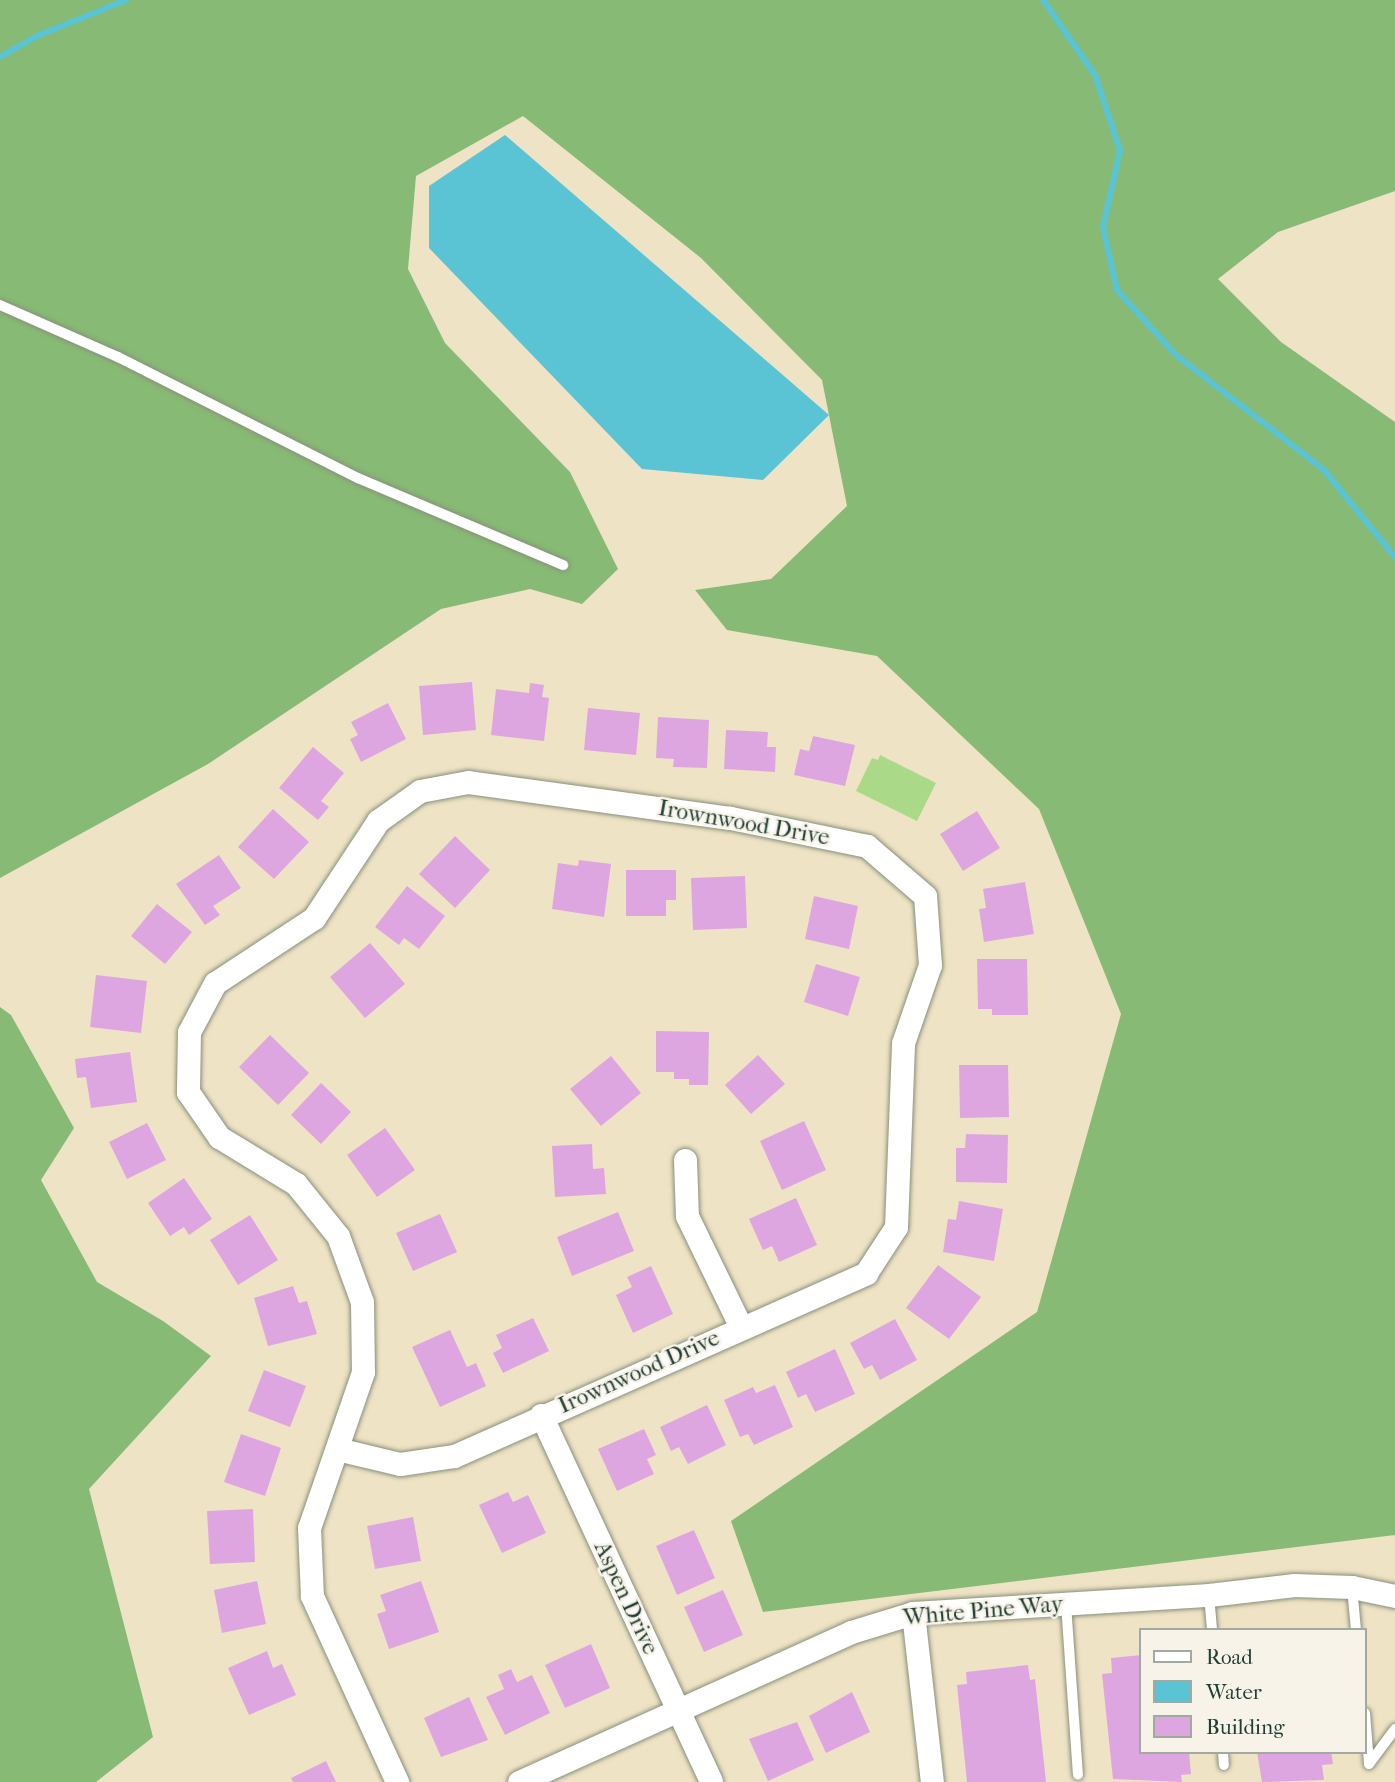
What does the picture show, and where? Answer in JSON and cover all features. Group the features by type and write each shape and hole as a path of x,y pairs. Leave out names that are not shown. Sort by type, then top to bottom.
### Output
{"street":[{"name":"Irownwood Drive","path":"337,1449 400,1464 454,1456 541,1415 866,1273 896,1227 903,1043 930,965 925,896 867,846 730,818 468,782 420,792 378,821 314,918 215,983 189,1032 188,1092 219,1137 296,1184 338,1236 362,1302 363,1372 309,1528 312,1597 397,1782"},
{"path":"685,1160 687,1216 741,1327"},
{"name":"Aspen Drive","path":"541,1415 711,1782"},
{"name":"White Pine Way","path":"519,1782 850,1632 913,1613 1209,1595 1294,1585 1352,1587 1395,1596"},
{"path":"913,1613 932,1782"}],"lane":[{"path":"0,305 118,357 358,478 563,565"},
{"path":"1352,1587 1356,1628"},
{"path":"1209,1595 1212,1628"},
{"path":"1066,1604 1078,1775"},
{"path":"1367,1738 1369,1764 1395,1729"},
{"path":"1223,1754 1224,1765"}],"green space":[{"path":"0,0 1395,0 1395,191 1278,232 1218,279 1281,342 1395,422 1395,1535 763,1612 731,1521 1037,1312 1121,1014 1039,809 877,656 727,630 695,590 771,579 847,506 822,380 701,258 523,116 416,176 408,269 445,343 570,472 618,569 582,604 530,589 441,609 208,764 0,878"},
{"path":"880,755 936,783 917,821 856,791 872,758 878,760"},
{"path":"0,1007 11,1015 74,1128 41,1180 97,1282 163,1321 211,1356 89,1489 153,1737 96,1782 0,1782"}],"water":[{"path":"505,135 829,415 763,480 642,469 429,248 429,186"}],"building":[{"path":"472,682 476,730 423,735 419,686"},
{"path":"530,683 544,685 542,697 549,698 544,741 491,735 496,689 529,693"},
{"path":"388,703 406,739 361,762 350,739 358,735 351,722"},
{"path":"588,708 640,713 636,755 584,750"},
{"path":"658,717 709,720 707,768 673,767 674,759 656,758"},
{"path":"726,730 768,732 767,747 776,747 775,772 724,769"},
{"path":"813,736 855,745 845,786 794,775 800,749 809,751"},
{"path":"313,747 344,773 321,801 329,807 318,820 279,788"},
{"path":"273,809 309,842 274,879 238,847"},
{"path":"977,811 1000,848 963,871 940,834"},
{"path":"455,836 490,870 455,908 419,874"},
{"path":"219,855 241,888 213,906 220,915 205,925 176,884"},
{"path":"579,860 611,864 604,917 552,909 558,863 578,866"},
{"path":"626,870 676,870 676,900 666,900 666,916 626,916"},
{"path":"745,876 747,928 693,930 691,878"},
{"path":"1025,882 1034,934 984,942 979,909 986,908 983,889"},
{"path":"407,886 445,916 419,949 404,938 399,945 375,927"},
{"path":"814,896 858,906 849,949 805,939"},
{"path":"157,904 192,932 165,964 131,936"},
{"path":"370,943 405,984 365,1018 330,977"},
{"path":"977,959 1027,959 1028,1015 992,1015 992,1009 978,1009"},
{"path":"816,964 860,977 848,1016 804,1002"},
{"path":"96,975 147,981 141,1033 90,1027"},
{"path":"656,1031 709,1032 708,1085 689,1085 689,1079 674,1079 674,1072 656,1072"},
{"path":"270,1035 309,1073 278,1105 239,1067"},
{"path":"130,1052 137,1102 91,1108 86,1077 77,1078 75,1059"},
{"path":"758,1055 785,1084 751,1114 725,1085"},
{"path":"611,1056 641,1093 601,1126 570,1089"},
{"path":"959,1065 1008,1065 1009,1117 960,1118"},
{"path":"321,1083 351,1112 321,1144 291,1115"},
{"path":"804,1121 826,1170 782,1190 760,1141"},
{"path":"147,1123 166,1160 127,1179 109,1142"},
{"path":"385,1128 415,1170 377,1197 347,1155"},
{"path":"966,1134 1008,1135 1007,1183 956,1182 956,1148 965,1148"},
{"path":"592,1144 593,1169 604,1168 606,1194 555,1197 552,1146"},
{"path":"184,1178 212,1219 189,1235 184,1227 170,1236 148,1203"},
{"path":"796,1198 817,1245 779,1262 772,1246 763,1250 749,1219"},
{"path":"959,1201 1003,1209 994,1261 943,1252 948,1219 956,1220"},
{"path":"618,1212 634,1251 572,1276 557,1237"},
{"path":"440,1214 457,1252 413,1271 396,1233"},
{"path":"250,1215 278,1260 238,1285 210,1240"},
{"path":"938,1265 981,1297 949,1339 906,1308"},
{"path":"651,1266 673,1314 633,1333 616,1295 632,1287 627,1277"},
{"path":"293,1286 299,1303 307,1301 317,1334 268,1346 254,1298"},
{"path":"533,1318 549,1351 503,1373 493,1353 502,1348 496,1335"},
{"path":"895,1319 917,1360 880,1380 872,1365 864,1369 850,1343"},
{"path":"450,1330 467,1367 476,1363 486,1386 440,1407 412,1347"},
{"path":"835,1349 855,1394 815,1412 806,1394 798,1398 786,1372"},
{"path":"264,1370 306,1386 290,1427 248,1411"},
{"path":"775,1385 793,1427 754,1445 748,1434 740,1437 724,1400 753,1387 756,1393"},
{"path":"707,1405 726,1445 688,1464 679,1447 671,1451 660,1427"},
{"path":"644,1429 656,1455 647,1459 654,1474 617,1491 598,1449"},
{"path":"241,1434 281,1448 265,1496 224,1482"},
{"path":"508,1492 513,1502 528,1495 546,1533 502,1553 479,1505"},
{"path":"253,1509 255,1562 210,1564 207,1511"},
{"path":"413,1517 421,1561 375,1569 367,1526"},
{"path":"694,1530 715,1578 677,1595 656,1546"},
{"path":"257,1581 266,1624 222,1633 214,1590"},
{"path":"421,1581 439,1632 389,1649 377,1614 386,1611 380,1595"},
{"path":"723,1590 743,1635 704,1652 684,1607"},
{"path":"591,1644 610,1688 565,1708 545,1665"},
{"path":"267,1651 273,1668 282,1664 296,1695 249,1715 228,1668"},
{"path":"1140,1655 1140,1754 1189,1754 1191,1774 1181,1775 1182,1782 1113,1779 1102,1674 1112,1673 1111,1658"},
{"path":"1028,1665 1030,1680 1035,1679 1046,1782 967,1782 957,1685 967,1684 966,1672"},
{"path":"511,1669 517,1682 532,1675 550,1713 505,1735 486,1697 504,1689 498,1675"},
{"path":"852,1692 870,1732 826,1753 809,1716"},
{"path":"469,1697 488,1740 441,1757 424,1718"},
{"path":"797,1722 814,1760 768,1781 749,1739"},
{"path":"1257,1754 1331,1754 1333,1764 1322,1765 1324,1780 1262,1782"},
{"path":"326,1761 336,1782 293,1782 291,1778"}],"waterway":[{"path":"0,57 37,36 126,0"},
{"path":"1043,0 1095,75 1120,150 1103,227 1117,290 1176,355 1324,470 1395,557"}]}
